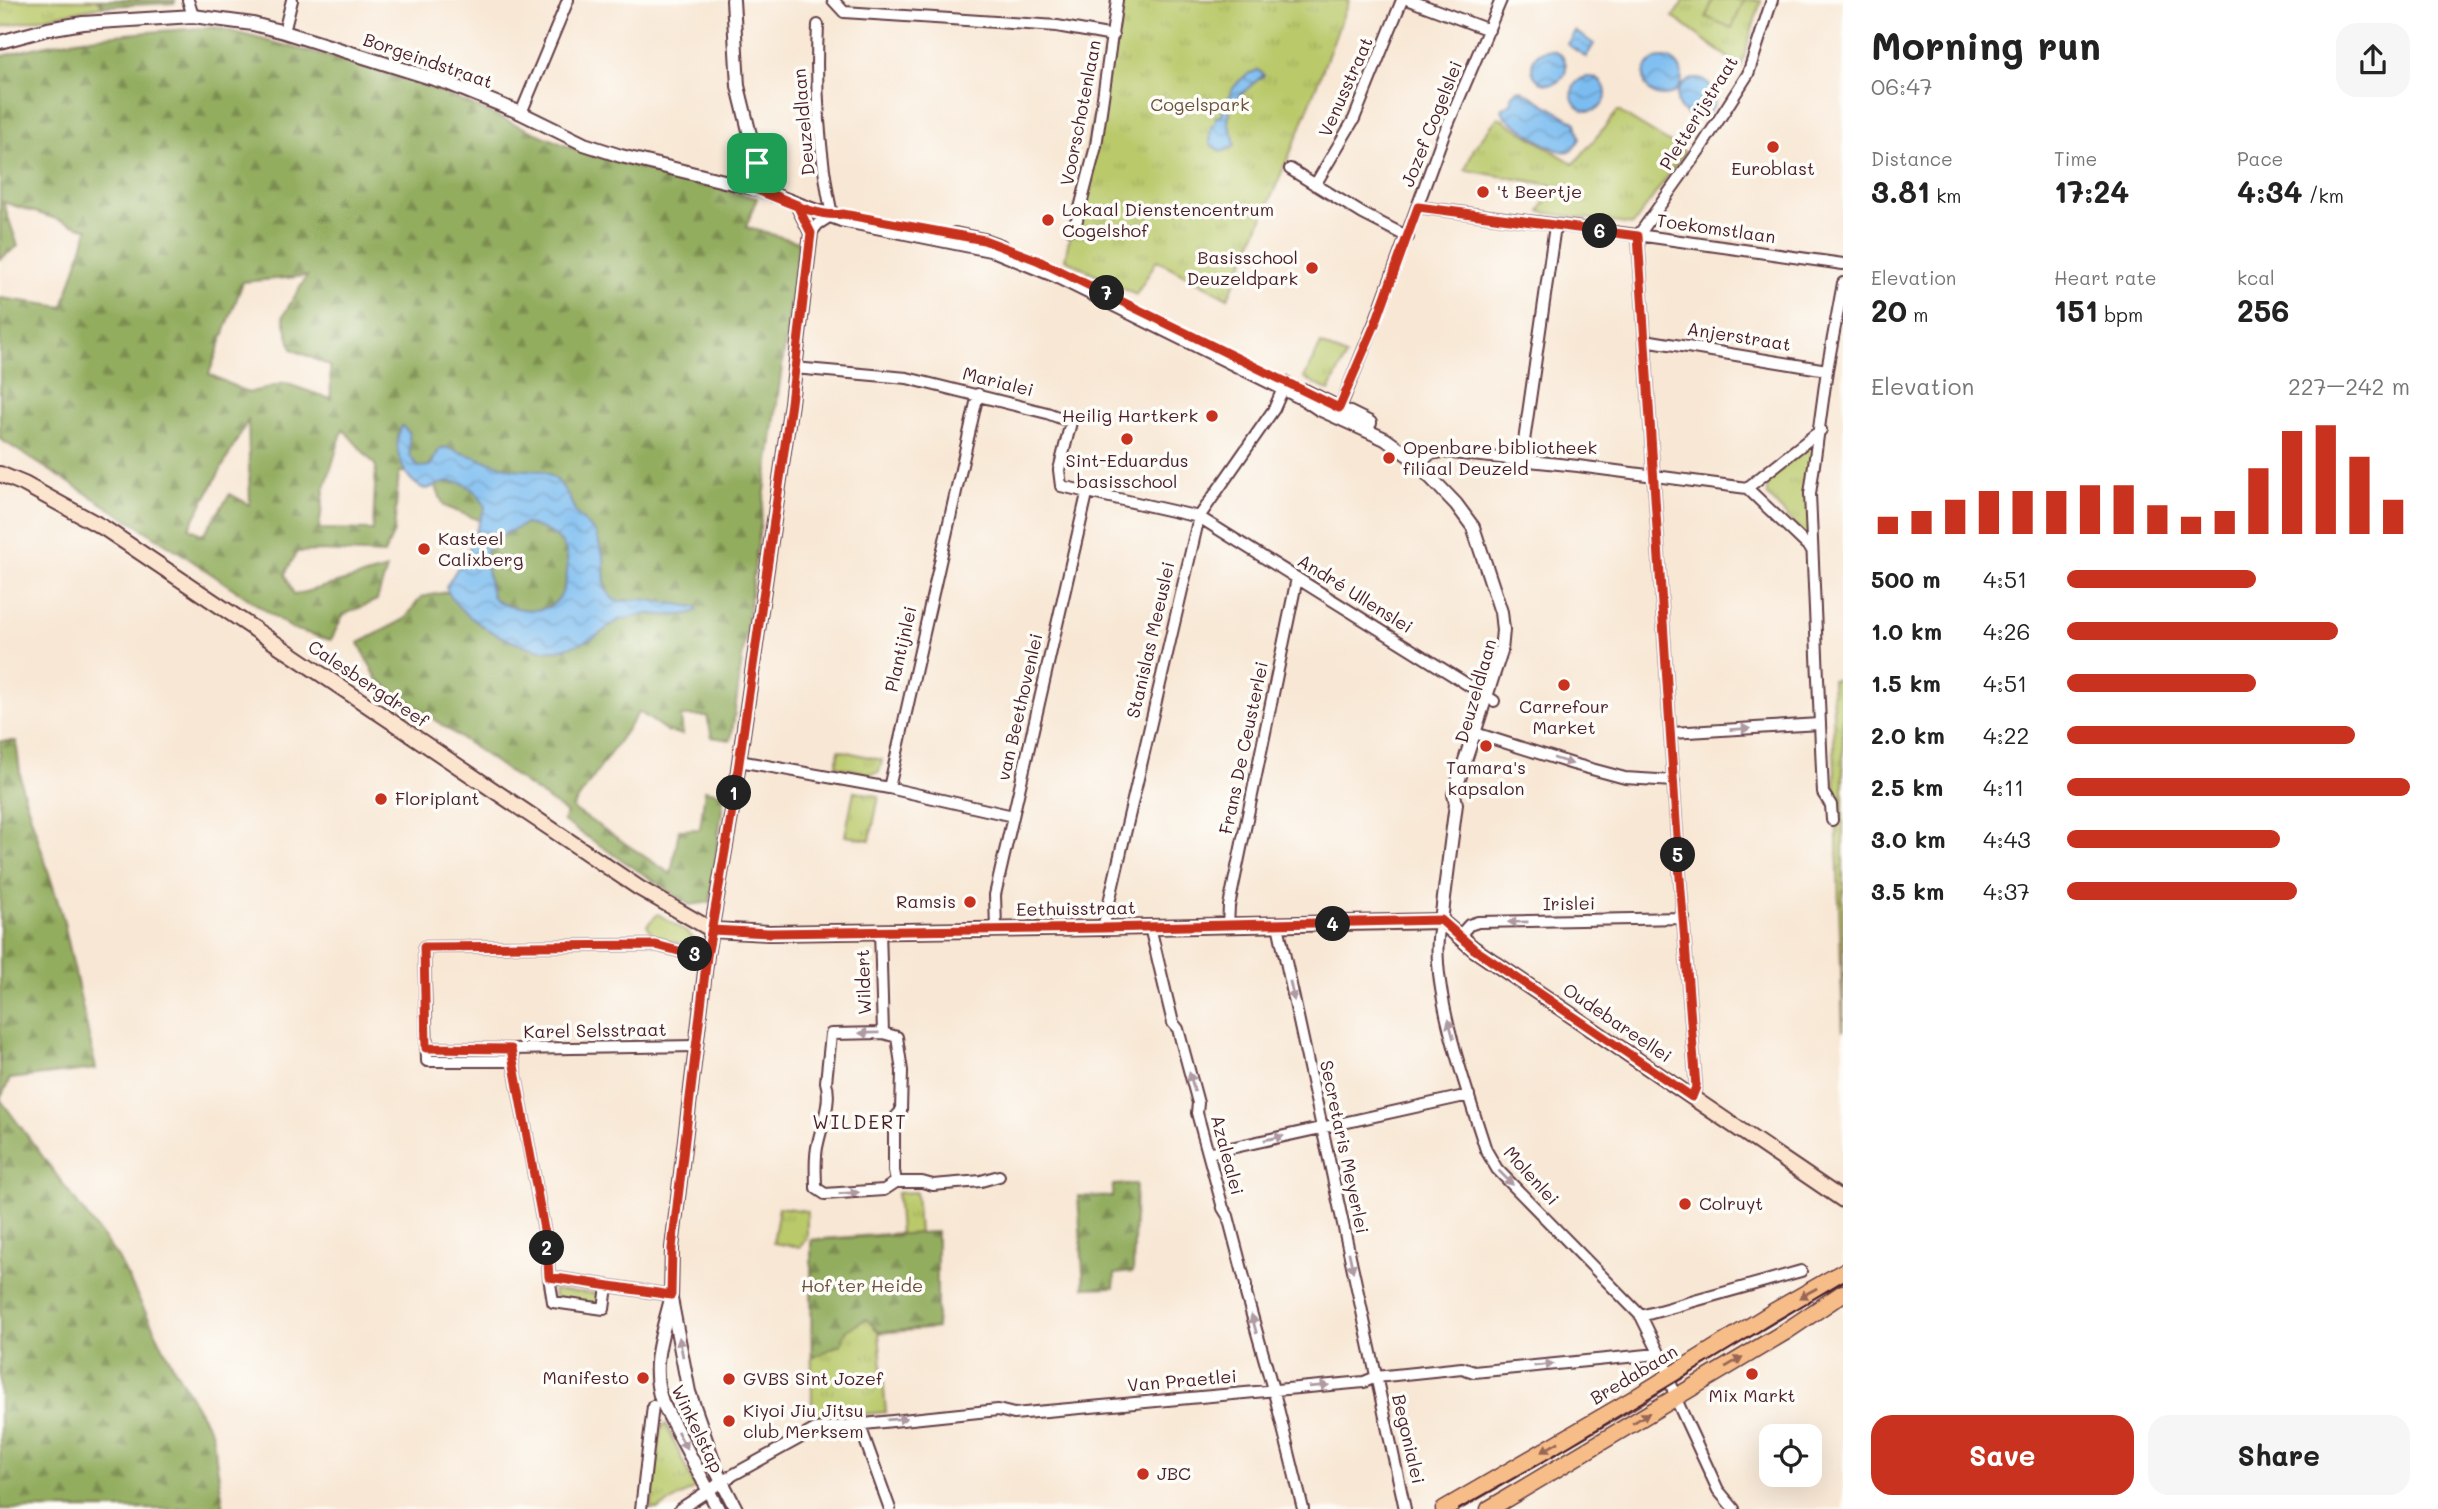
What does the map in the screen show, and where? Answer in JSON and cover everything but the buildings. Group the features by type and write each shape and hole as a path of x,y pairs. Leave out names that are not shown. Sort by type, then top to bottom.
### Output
{"main road":[{"name":"Calesbergdreef","path":"0,474 24,484 104,528 606,866 671,908 712,930"},
{"name":"Eethuisstraat","path":"712,930 769,933 1441,920"},
{"name":"Oudebareellei","path":"1441,920 1474,949 1843,1200"},
{"name":"Bredabaan","path":"1444,1509 1843,1272"},
{"path":"1489,1509 1785,1332 1843,1293"}],"street":[{"path":"188,0 193,16"},
{"path":"284,32 292,0"},
{"path":"521,113 568,0"},
{"path":"733,0 738,86 757,163 773,195"},
{"name":"Voorschotenlaan","path":"1070,229 1077,220 1096,146 1118,0"},
{"name":"Venusstraat","path":"1315,185 1354,119 1402,0"},
{"path":"1409,0 1489,30"},
{"name":"Jozef Cogelslei","path":"1337,413 1376,322 1443,136 1501,0"},
{"name":"Pletterijstraat","path":"1638,236 1671,192 1748,74 1772,0"},
{"path":"835,3 844,12 1057,26 1113,36"},
{"name":"Borgeindstraat","path":"0,42 83,23 193,16 253,24 411,70 521,113 584,144 621,156 742,185 832,215"},
{"name":"Deuzeldlaan","path":"818,25 815,70 827,194 832,215 841,220 963,240 984,240 1048,265 1337,413 1393,435 1463,500 1479,522 1510,620 1510,644 1479,734 1454,794 1456,804 1441,920"},
{"path":"742,185 757,163"},
{"path":"1290,169 1363,214 1408,237"},
{"path":"797,205 811,233 818,224 832,215"},
{"name":"Toekomstlaan","path":"1418,207 1843,264"},
{"path":"1521,461 1555,226"},
{"name":"Winkelstap","path":"718,1509 662,1402 655,1372 671,1297 672,1248 707,956 784,456 811,233"},
{"path":"1638,236 1696,1087 1692,1097"},
{"path":"1832,820 1831,805 1823,793 1810,494 1821,430 1827,370 1843,283"},
{"name":"Anjerstraat","path":"1645,340 1827,370"},
{"name":"Marialei","path":"794,368 907,378 1047,413 1071,422 1059,470 1061,486 1087,494 1199,517"},
{"name":"Stanislas Meeuslei","path":"1103,928 1199,517 1274,409 1284,385"},
{"name":"Plantijnlei","path":"889,788 978,394"},
{"path":"1747,488 1821,430"},
{"path":"1422,462 1430,454 1442,452 1747,488 1812,550"},
{"name":"van Beethovenlei","path":"996,929 995,895 1087,494"},
{"name":"André Ullenslei","path":"1199,517 1490,699"},
{"name":"Frans De Ceusterlei","path":"1228,926 1229,906 1297,578"},
{"path":"1672,733 1819,724"},
{"path":"1479,734 1625,778 1674,780"},
{"path":"739,761 889,788 1013,816"},
{"name":"Irislei","path":"1459,936 1469,925 1478,922 1685,918"},
{"name":"Molenlei","path":"1441,920 1436,943 1444,1002 1486,1150 1497,1169 1641,1316 1670,1376 1675,1397 1718,1490 1730,1508"},
{"name":"Secretaris Meyerlei","path":"1278,925 1376,1377"},
{"name":"Azalealei","path":"1150,927 1173,1023 1178,1029 1198,1103 1197,1113 1223,1208 1228,1216 1303,1509"},
{"name":"Wildert","path":"880,930 883,1033"},
{"name":"Karel Selsstraat","path":"696,1046 511,1055 426,1048 424,947 656,945 707,956"},
{"name":"Wildert","path":"896,1182 894,1119 901,1111 902,1071 897,1037 883,1033 831,1034 826,1082 829,1090 823,1130 818,1143 816,1188 825,1194 884,1191 896,1182 922,1182 933,1185 981,1181 999,1176"},
{"path":"511,1055 547,1246 553,1302 604,1309 607,1286"},
{"path":"1208,1153 1469,1095"},
{"path":"1641,1316 1801,1271"},
{"path":"549,1277 671,1297"},
{"name":"Winkelstap","path":"671,1297 689,1392 706,1444 736,1509"},
{"name":"Van Praetlei","path":"709,1491 816,1429 998,1410 1014,1414 1364,1382 1376,1377 1462,1368 1474,1372 1658,1354"},
{"name":"Begonialei","path":"1376,1377 1405,1509"},
{"name":"Winkelstap","path":"642,1509 653,1406"},
{"path":"860,1426 890,1509"},
{"path":"680,1509 709,1491"}],"green space":[{"path":"0,0 98,0 103,6 0,27"},
{"path":"99,0 175,0 175,3 105,6"},
{"name":"Cogelspark","path":"1117,0 1349,0 1297,137 1228,298 1157,260 1136,295 1065,259"},
{"path":"1684,0 1761,0 1741,67 1673,17"},
{"path":"1713,0 1744,0 1732,28 1706,17"},
{"path":"215,27 360,65 436,90 583,153 757,198 746,227 799,242 731,740 712,737 707,716 681,716 683,735 667,731 639,712 572,808 671,874 679,830 700,829 705,790 724,794 710,902 690,905 563,821 567,813 377,679 359,643 405,619 421,597 457,590 491,525 444,506 430,473 399,472 394,532 384,554 297,552 285,574 294,595 387,569 377,600 343,615 331,640 293,629 176,550 0,439 0,298 63,307 88,229 3,202 18,246 0,259 0,57 79,39","holes":["307,276 283,316 292,349 330,366 331,399 285,383 248,393 209,374 243,282","248,420 250,505 230,494 203,535 189,528","343,429 376,466 373,530 319,529 324,491"]},
{"path":"1618,111 1685,152 1633,225 1540,212 1552,185 1465,170 1474,148 1498,117 1574,164"},
{"path":"1321,344 1346,356 1329,391 1304,378"},
{"path":"1809,443 1817,443 1810,541 1767,495 1767,482"},
{"path":"1843,679 1843,1031 1832,680"},
{"path":"0,741 16,741 22,788 63,918 96,1069 10,1079 0,1099"},
{"path":"839,750 882,760 879,772 871,774 836,766"},
{"path":"854,791 879,796 870,840 845,836"},
{"path":"658,914 689,934 695,940 692,946 654,937 647,925"},
{"path":"0,1099 118,1258 173,1366 212,1433 224,1509 0,1509"},
{"path":"1136,1184 1133,1272 1115,1274 1114,1287 1084,1288 1078,1196 1112,1197 1113,1185"},
{"name":"Hof ter Heide","path":"916,1192 919,1233 937,1232 937,1328 879,1333 886,1412 812,1419 811,1240 900,1233 897,1193"},
{"path":"779,1207 807,1211 807,1238 800,1247 773,1243"},
{"name":"Hof ter Heide","path":"937,1232 937,1328 879,1332 866,1319 847,1330 841,1344 812,1358 811,1240"},
{"path":"553,1290 604,1294 602,1304 556,1301"},
{"path":"666,1424 695,1488 658,1509 651,1509 661,1426"}],"water":[{"path":"1575,31 1594,44 1586,57 1567,44"},
{"path":"1549,50 1561,55 1566,67 1561,79 1549,84 1537,79 1532,67 1537,55"},
{"path":"1663,58 1676,64 1682,77 1676,90 1663,96 1650,90 1644,77 1650,64"},
{"path":"1258,70 1264,75 1239,97 1230,111 1229,125 1235,146 1221,152 1210,144 1211,126 1215,125 1216,116 1221,117 1238,82"},
{"path":"1589,77 1601,82 1606,94 1601,106 1589,111 1577,106 1572,94 1577,82"},
{"path":"1696,79 1709,85 1715,98 1709,111 1696,117 1683,111 1677,98 1683,85"},
{"path":"1517,90 1576,123 1580,139 1573,149 1555,149 1505,117 1502,109 1512,102 1511,96"},
{"path":"402,426 409,432 410,456 418,467 430,466 439,450 444,447 512,469 543,471 558,481 576,513 595,532 604,558 605,588 614,600 642,599 696,607 698,610 681,615 647,614 624,619 589,640 562,649 532,648 496,634 464,612 446,587 469,549 485,507 471,488 460,483 448,482 425,489 417,485 410,479 401,462 397,444","holes":["526,524 556,537 563,545 567,558 563,591 553,604 538,610 511,607 493,597 484,555 502,536"]}],"tram line":[{"path":"1459,1509 1546,1460 1843,1281"}],"place":[{"name":"Euroblast","path":"1773,147"},
{"name":"'t Beertje","path":"1483,192"},
{"name":"Lokaal Dienstencentrum Cogelshof","path":"1048,220"},
{"name":"Basisschool Deuzeldpark","path":"1312,268"},
{"name":"Heilig Hartkerk","path":"1212,416"},
{"name":"Sint-Eduardus basisschool","path":"1127,439"},
{"name":"Openbare bibliotheek filiaal Deuzeld","path":"1389,458"},
{"name":"Kasteel Calixberg","path":"424,549"},
{"name":"Carrefour Market","path":"1564,685"},
{"name":"Tamara's kapsalon","path":"1486,746"},
{"name":"Floriplant","path":"381,799"},
{"name":"Ramsis","path":"970,902"},
{"name":"Colruyt","path":"1685,1204"},
{"name":"Mix Markt","path":"1752,1374"},
{"name":"Manifesto","path":"643,1378"},
{"name":"GVBS Sint Jozef","path":"729,1379"},
{"name":"Kiyoi Jiu Jitsu club Merksem","path":"729,1421"},
{"name":"JBC","path":"1143,1474"}],"district":[{"name":"WILDERT","path":"860,1122"}],"route":[{"path":"757,163 742,185 797,205 832,215 843,214 984,240 1087,283 1339,408 1376,322 1418,207 1638,236 1696,1087 1692,1097 1474,949 1441,920 769,933 712,930 707,956 656,945 424,947 426,1048 511,1049 547,1246 549,1277 671,1295 672,1248 707,956 763,603 811,233 797,205 773,195 764,175 757,163"}]}
